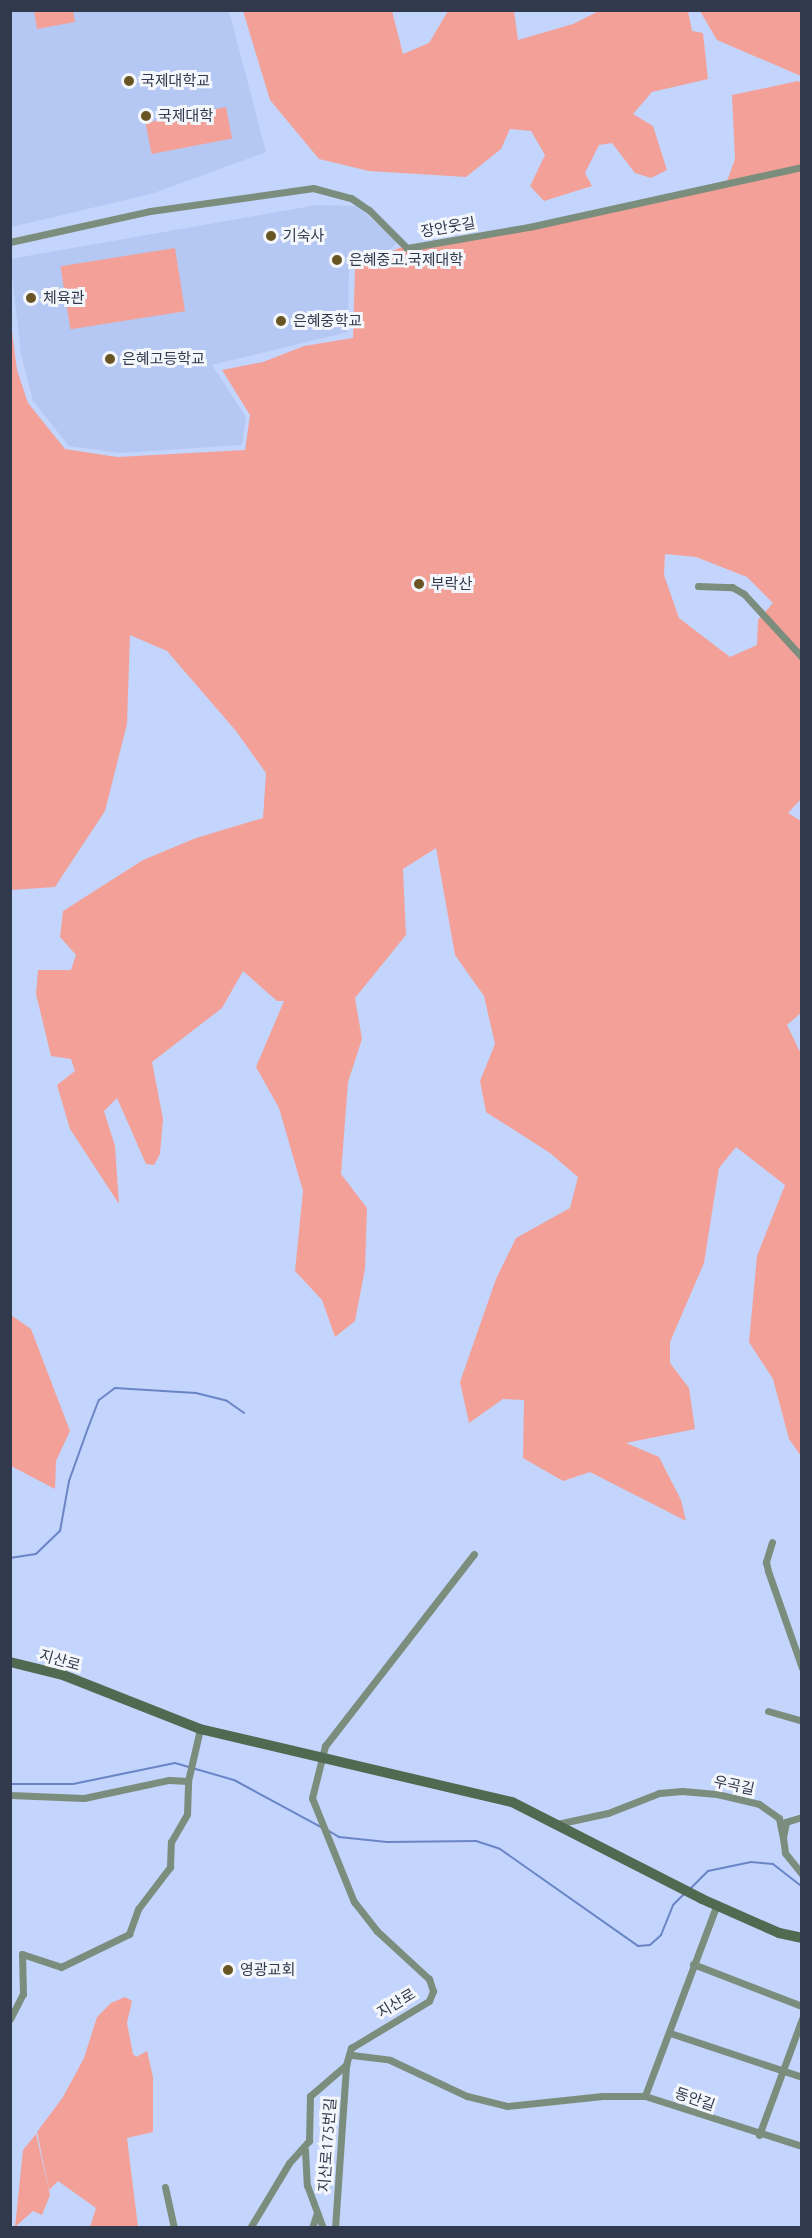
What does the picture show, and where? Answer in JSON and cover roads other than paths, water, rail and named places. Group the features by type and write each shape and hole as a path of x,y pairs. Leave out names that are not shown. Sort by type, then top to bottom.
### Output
{"main road":[{"name":"지산로","path":"10,1662 63,1675 200,1729 512,1802 702,1899 779,1933 801,1938"}],"street":[{"name":"장안웃길","path":"10,242 156,210 314,188 360,204 407,248 530,227 801,167"},
{"path":"698,586 732,587 744,594 801,657"},
{"path":"772,1542 766,1562 768,1571 801,1668"},
{"path":"323,1757 325,1746 474,1554"},
{"path":"768,1711 801,1721"},
{"path":"10,2019 23,1994 22,1954 61,1967 129,1934 138,1909 170,1867 171,1842 187,1814 189,1777 200,1729"},
{"name":"지산로","path":"323,1757 312,1798 325,1835 354,1902 377,1931 429,1979 433,1991 429,2001 351,2048 352,2055 346,2065 310,2096 309,2141 305,2150 307,2185 323,2228"},
{"path":"10,1795 84,1798 189,1777"},
{"name":"우곡길","path":"556,1824 608,1813 659,1793 717,1794 759,1804 780,1818 785,1853 801,1874"},
{"path":"783,1839 786,1822 801,1817"},
{"path":"645,2096 717,1904"},
{"path":"693,1964 801,2006"},
{"path":"759,2135 801,2019"},
{"path":"670,2033 782,2072 801,2076"},
{"name":"동안길","path":"352,2055 390,2060 467,2096 507,2106 603,2096 645,2096 759,2135 801,2146"},
{"name":"지산로175번길","path":"335,2228 346,2065"},
{"path":"250,2228 289,2163 305,2150"},
{"path":"165,2187 174,2228"},
{"path":"312,2228 318,2213"}],"waterway":[{"path":"10,1558 36,1554 60,1531 69,1481 88,1428 99,1400 115,1388 196,1393 227,1401 244,1413"},
{"path":"10,1784 73,1784 175,1763 234,1780 321,1827"},
{"path":"329,1831 339,1837 387,1842 476,1841 500,1849 638,1946 650,1945 661,1935 673,1905 684,1894"},
{"path":"691,1888 708,1871 751,1862 773,1864 802,1887"}],"place":[{"name":"국제대학교","path":"129,81"},
{"name":"국제대학","path":"146,116"},
{"name":"기숙사","path":"271,236"},
{"name":"은혜중고.국제대학","path":"337,260"},
{"name":"체육관","path":"31,298"},
{"name":"은혜중학교","path":"281,321"},
{"name":"은혜고등학교","path":"110,359"},
{"name":"부락산","path":"419,584"},
{"name":"영광교회","path":"228,1970"}]}
